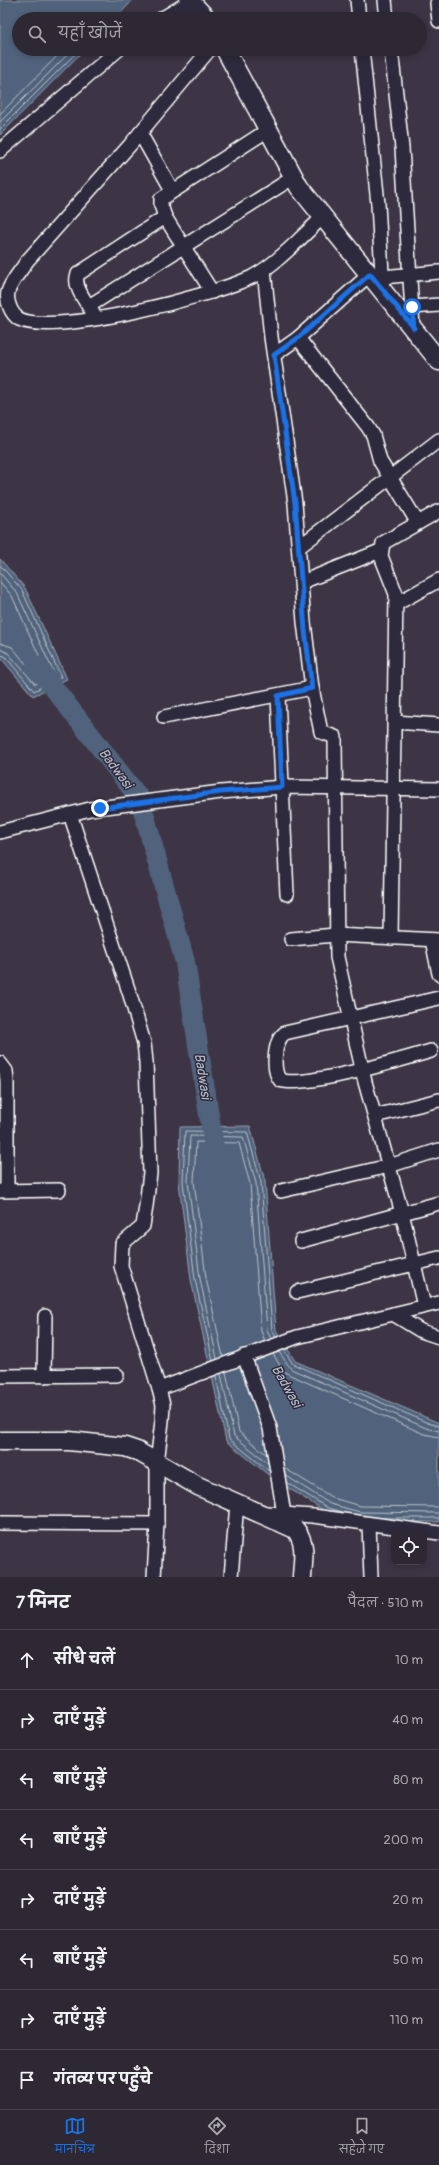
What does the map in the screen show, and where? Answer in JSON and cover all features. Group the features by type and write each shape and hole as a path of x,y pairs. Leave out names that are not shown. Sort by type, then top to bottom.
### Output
{"street":[{"path":"356,0 358,12"},
{"path":"385,0 386,12"},
{"path":"172,12 190,1 200,12"},
{"path":"437,3 439,21"},
{"path":"0,152 111,56"},
{"path":"204,56 140,133 27,261 14,280 8,293 9,303 14,314 25,321 71,322 114,316 212,292 251,277 264,270 324,217"},
{"path":"229,56 299,187 378,281 439,361"},
{"path":"363,56 378,204 378,281"},
{"path":"391,56 402,148 414,328"},
{"path":"212,292 165,217 161,205 161,199 172,190 268,130"},
{"path":"140,133 172,190"},
{"path":"89,306 294,178"},
{"path":"96,318 76,282 78,274 165,217"},
{"path":"264,270 299,547 304,622 312,688 321,732 335,737 335,935 340,972 363,1070 416,1266 424,1306"},
{"path":"274,355 378,281 410,275 439,272"},
{"path":"412,307 439,305"},
{"path":"298,338 368,427 373,435 378,457 418,523"},
{"path":"299,547 439,440"},
{"path":"302,582 380,551 384,543 439,511"},
{"path":"380,551 394,585 396,604 391,938"},
{"path":"396,604 439,580"},
{"path":"164,716 278,696 312,688"},
{"path":"278,696 287,894"},
{"path":"394,722 439,725"},
{"path":"0,832 90,809 282,787 439,789"},
{"path":"70,814 130,995 144,1043 149,1097 150,1173 143,1226 122,1244 121,1266 163,1405 157,1463 157,1524 154,1577"},
{"path":"291,939 335,935 435,940 439,974"},
{"path":"431,1051 363,1070 295,1082 284,1082 280,1080 277,1075 277,1044 282,1034 295,1029 439,998"},
{"path":"0,1063 6,1071 7,1081 3,1190 59,1190"},
{"path":"375,1116 439,1100"},
{"path":"281,1191 389,1166 439,1150"},
{"path":"301,1241 439,1204"},
{"path":"297,1292 416,1266 439,1258"},
{"path":"159,1389 297,1337 439,1303"},
{"path":"393,1314 421,1331 439,1337"},
{"path":"44,1376 45,1316"},
{"path":"248,1355 270,1428 284,1514"},
{"path":"0,1376 117,1376"},
{"path":"0,1441 69,1441 107,1444 137,1451 198,1486 294,1528 301,1536 304,1546 302,1577"},
{"path":"231,1577 237,1503"},
{"path":"259,1512 439,1533"},
{"path":"0,1523 157,1524"},
{"path":"369,1525 371,1577"}],"water":[{"path":"0,0 133,0 122,12 12,12 12,56 78,56 0,135"},
{"path":"0,559 25,588 67,679 33,696 0,657"},
{"path":"250,1126 265,1181 276,1330 295,1361 439,1423 439,1522 359,1521 326,1512 271,1477 226,1441 191,1280 179,1182 180,1127"}],"waterway":[{"name":"Badwasi","path":"36,665 140,799 185,962 215,1153"}],"route":[{"path":"100,808 221,792 282,787 278,696 312,688 304,622 295,503 274,355 298,338 370,274 414,328 412,307"}]}
